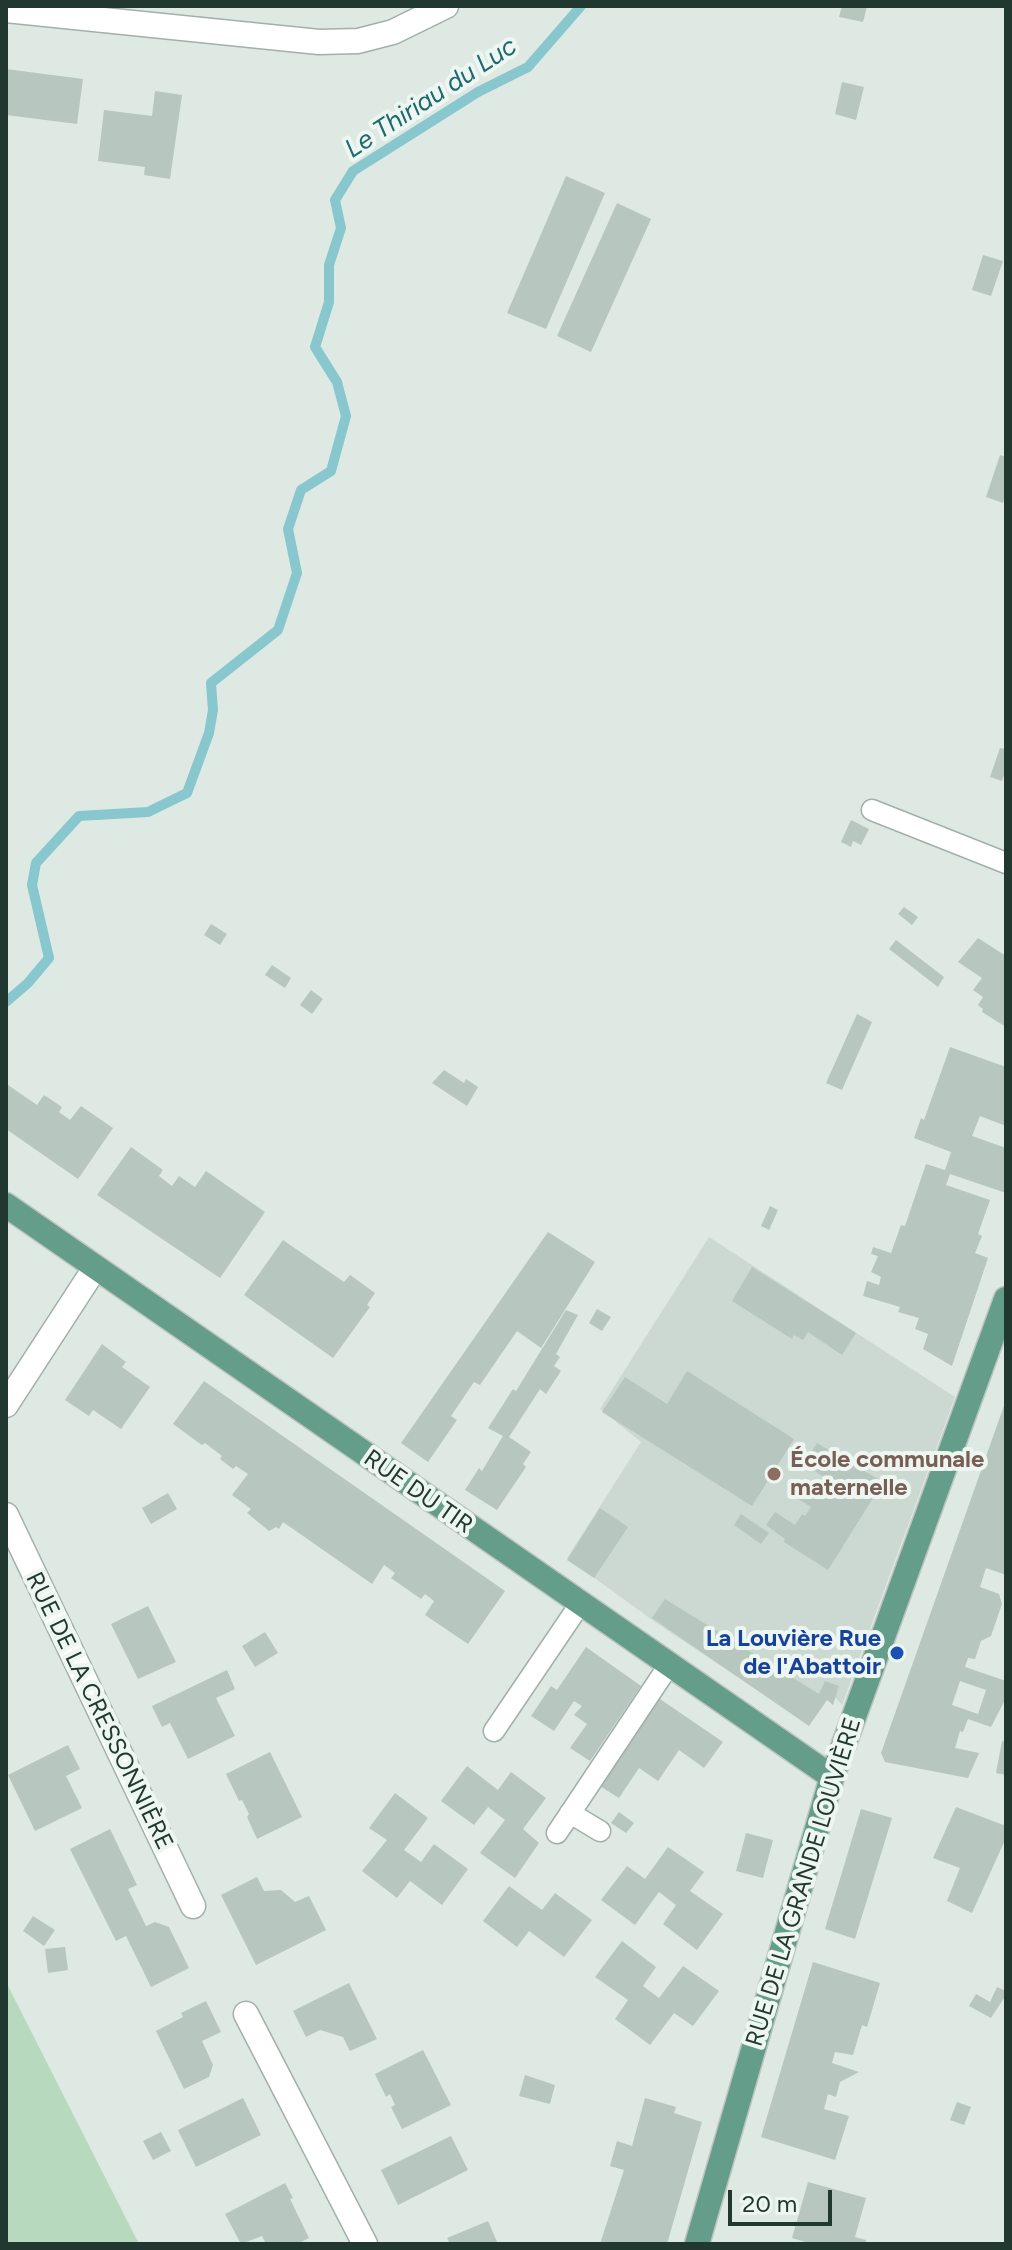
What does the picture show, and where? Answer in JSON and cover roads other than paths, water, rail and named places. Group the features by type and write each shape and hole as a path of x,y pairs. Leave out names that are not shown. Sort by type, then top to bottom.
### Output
{"main road":[{"name":"RUE DU TIR","path":"6,1205 832,1777"},
{"name":"RUE DE LA GRANDE LOUVIÈRE","path":"697,2244 832,1777 1006,1299"}],"street":[{"path":"6,10 319,42 358,41 393,32 446,6"},
{"path":"6,1405 95,1268"},
{"name":"RUE DE LA CRESSONNIÈRE","path":"6,1515 193,1906"},
{"path":"246,2014 365,2244"}],"lane":[{"path":"872,810 1006,863"},
{"path":"494,1731 580,1604"},
{"path":"557,1833 669,1665"},
{"path":"570,1813 600,1831"}],"waterway":[{"name":"Le Thiriau du Luc","path":"6,1002 28,983 49,958 32,885 36,863 79,816 148,812 187,793 209,733 213,710 211,683 278,630 297,573 288,529 301,490 331,471 346,416 337,382 315,347 329,302 329,265 341,228 335,200 353,171 478,92 528,67 581,6"}],"place":[{"name":"École communale maternelle","path":"774,1474"},
{"name":"La Louvière Rue de l'Abattoir","path":"897,1653"}]}
